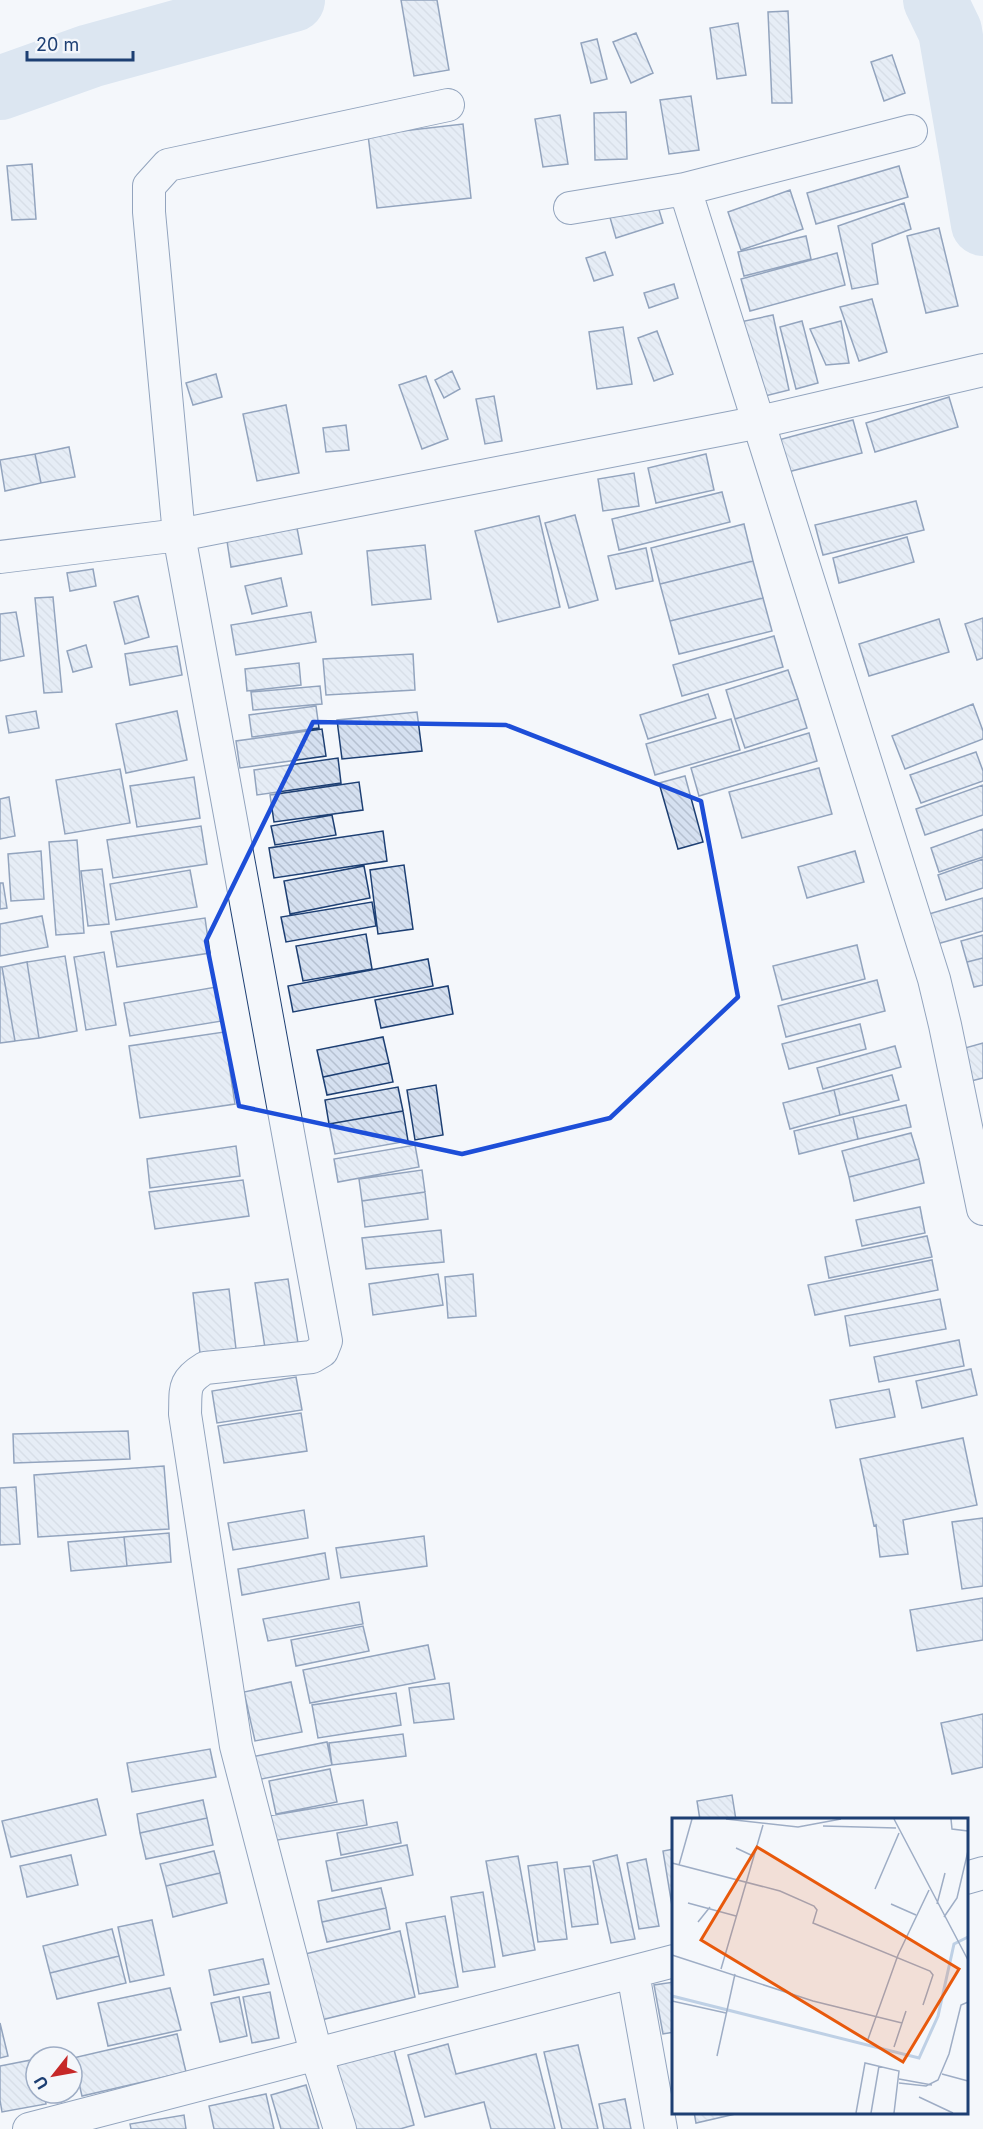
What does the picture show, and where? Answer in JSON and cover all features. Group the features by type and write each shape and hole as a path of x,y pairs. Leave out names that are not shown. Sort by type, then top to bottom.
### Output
{"street":[{"path":"340,2129 316,2053 236,1746 185,1414 186,1389 191,1376 205,1368 312,1357 322,1351 326,1341 179,536 149,212 149,186 168,165 448,105"},
{"path":"570,208 685,189 911,131"},
{"path":"685,189 934,980 983,1209"},
{"path":"0,557 179,536 760,422 983,370"},
{"path":"968,1877 983,1873"},
{"path":"29,2129 89,2122 316,2053 672,1962"},
{"path":"633,1972 661,2129"}],"highlighted area":[{"path":"313,722 506,725 701,801 738,997 610,1118 462,1154 239,1106 206,941"}],"building":[{"path":"401,0 437,0 449,70 414,76"},
{"path":"788,11 792,103 772,103 768,12"},
{"path":"738,23 746,75 717,79 710,28"},
{"path":"636,33 653,73 631,83 613,42"},
{"path":"597,39 607,79 591,83 581,43"},
{"path":"892,55 905,93 884,101 871,62"},
{"path":"691,96 699,150 669,154 660,100"},
{"path":"626,112 627,159 595,160 594,113"},
{"path":"560,115 568,164 543,167 535,119"},
{"path":"463,124 471,198 377,208 368,135"},
{"path":"32,164 36,219 12,220 7,166"},
{"path":"899,166 908,197 816,224 807,193"},
{"path":"790,190 803,229 741,250 728,212"},
{"path":"656,200 663,223 616,238 609,214"},
{"path":"904,203 911,229 872,244 878,284 852,289 838,226"},
{"path":"939,228 958,306 926,313 907,236"},
{"path":"806,236 811,259 744,276 738,252"},
{"path":"605,252 613,275 594,281 586,258"},
{"path":"837,253 845,285 750,311 741,279"},
{"path":"674,284 678,298 649,308 644,293"},
{"path":"872,299 887,352 859,361 840,307"},
{"path":"773,315 789,390 757,398 740,322"},
{"path":"802,321 818,383 796,389 780,327"},
{"path":"841,321 849,363 826,365 810,329"},
{"path":"623,327 632,384 597,389 589,332"},
{"path":"657,331 673,374 654,381 638,338"},
{"path":"452,371 460,389 444,398 435,380"},
{"path":"216,374 222,397 193,405 186,383"},
{"path":"426,376 448,439 422,449 399,385"},
{"path":"494,396 502,441 485,444 476,399"},
{"path":"949,397 958,427 875,452 866,423"},
{"path":"286,405 299,473 257,481 243,414"},
{"path":"853,420 862,453 780,474 771,442"},
{"path":"346,425 349,450 326,452 323,428"},
{"path":"69,447 75,477 41,483 35,454"},
{"path":"35,454 41,483 5,491 0,460"},
{"path":"706,454 714,490 656,503 648,468"},
{"path":"634,473 639,506 603,511 598,479"},
{"path":"722,492 730,522 619,550 612,519"},
{"path":"916,501 924,530 823,555 815,525"},
{"path":"575,515 598,600 569,608 545,523"},
{"path":"539,516 560,607 498,622 475,531"},
{"path":"744,524 753,561 660,584 651,548"},
{"path":"297,528 302,554 231,567 227,541"},
{"path":"907,537 914,562 839,583 833,558"},
{"path":"425,545 431,599 372,605 367,551"},
{"path":"646,548 653,581 616,589 608,556"},
{"path":"753,561 763,598 670,621 660,584"},
{"path":"93,569 96,586 70,591 67,573"},
{"path":"281,578 287,606 252,614 245,586"},
{"path":"138,596 149,637 125,644 114,602"},
{"path":"53,597 62,692 44,693 35,598"},
{"path":"763,598 772,631 679,654 670,621"},
{"path":"16,612 24,656 0,661 0,614"},
{"path":"311,612 316,642 236,655 231,625"},
{"path":"983,618 983,658 977,660 965,624"},
{"path":"939,619 949,652 869,676 859,644"},
{"path":"774,636 783,667 682,696 673,665"},
{"path":"86,645 92,667 73,672 67,651"},
{"path":"177,646 182,675 130,685 125,654"},
{"path":"413,654 415,690 326,695 323,659"},
{"path":"299,663 301,685 247,691 245,669"},
{"path":"788,670 798,699 735,719 726,690"},
{"path":"320,686 322,704 253,710 251,692"},
{"path":"708,694 716,718 648,739 640,715"},
{"path":"798,699 807,728 745,748 735,719"},
{"path":"973,704 983,731 983,739 905,769 892,736"},
{"path":"316,706 319,728 252,737 249,715"},
{"path":"36,711 39,728 9,733 6,716"},
{"path":"177,711 187,760 126,773 116,724"},
{"path":"417,712 422,751 342,759 337,720"},
{"path":"731,719 740,750 655,775 646,744"},
{"path":"322,729 326,756 240,768 236,741"},
{"path":"809,733 817,761 699,796 691,768"},
{"path":"976,752 983,771 983,781 921,803 910,775"},
{"path":"338,758 341,783 257,795 254,770"},
{"path":"819,768 832,814 742,838 729,792"},
{"path":"120,769 130,823 65,834 56,780"},
{"path":"685,776 703,842 678,849 659,783"},
{"path":"194,777 200,818 137,827 130,786"},
{"path":"359,782 363,810 274,822 270,795"},
{"path":"983,785 983,815 925,835 916,809"},
{"path":"9,797 15,836 0,839 0,799"},
{"path":"332,815 336,835 275,845 271,826"},
{"path":"201,826 207,864 113,878 107,840"},
{"path":"983,829 983,857 939,872 931,848"},
{"path":"383,831 387,861 274,878 269,848"},
{"path":"77,840 84,933 56,935 49,842"},
{"path":"41,851 44,899 11,901 8,854"},
{"path":"855,851 864,882 807,898 798,867"},
{"path":"983,859 983,888 946,900 938,875"},
{"path":"404,865 413,929 378,934 370,870"},
{"path":"364,866 370,898 290,914 284,881"},
{"path":"102,869 109,924 88,926 81,871"},
{"path":"190,870 197,907 116,920 110,884"},
{"path":"0,883 3,883 7,908 0,909"},
{"path":"983,898 983,931 937,944 929,914"},
{"path":"372,902 376,926 286,942 281,917"},
{"path":"42,916 48,947 0,956 0,924"},
{"path":"205,918 210,953 117,967 111,932"},
{"path":"366,934 372,969 303,981 296,946"},
{"path":"983,935 983,958 967,962 961,941"},
{"path":"857,945 865,979 782,1000 773,966"},
{"path":"104,952 116,1025 86,1030 74,957"},
{"path":"65,956 77,1031 39,1038 27,962"},
{"path":"983,958 983,985 974,987 967,962"},
{"path":"428,959 433,986 293,1012 288,986"},
{"path":"27,962 39,1038 15,1041 2,967"},
{"path":"0,967 2,967 15,1041 0,1043"},
{"path":"877,980 885,1011 786,1037 778,1006"},
{"path":"448,986 453,1014 381,1028 375,1000"},
{"path":"216,987 222,1021 130,1036 124,1003"},
{"path":"860,1024 866,1049 789,1069 782,1044"},
{"path":"224,1032 235,1104 140,1118 129,1046"},
{"path":"383,1037 389,1063 323,1077 317,1050"},
{"path":"983,1043 983,1078 967,1082 958,1050"},
{"path":"895,1046 901,1067 823,1089 817,1068"},
{"path":"389,1063 393,1082 327,1095 323,1077"},
{"path":"892,1075 899,1100 840,1115 834,1090"},
{"path":"436,1085 443,1135 415,1140 407,1090"},
{"path":"398,1087 403,1111 329,1124 325,1100"},
{"path":"834,1090 840,1115 790,1129 783,1103"},
{"path":"906,1105 911,1127 858,1139 853,1117"},
{"path":"403,1111 408,1141 335,1154 329,1124"},
{"path":"853,1117 858,1139 799,1154 794,1131"},
{"path":"911,1133 919,1159 849,1177 842,1151"},
{"path":"415,1145 419,1167 338,1182 334,1159"},
{"path":"236,1146 240,1176 150,1188 147,1159"},
{"path":"919,1159 924,1183 854,1201 849,1177"},
{"path":"422,1170 425,1192 362,1201 359,1179"},
{"path":"243,1180 249,1216 155,1229 149,1192"},
{"path":"425,1192 428,1219 365,1227 362,1201"},
{"path":"920,1207 925,1233 862,1246 856,1220"},
{"path":"441,1230 444,1262 366,1269 362,1238"},
{"path":"927,1236 932,1257 829,1278 825,1257"},
{"path":"932,1260 938,1290 815,1315 808,1285"},
{"path":"438,1274 443,1305 373,1315 369,1284"},
{"path":"473,1274 476,1316 448,1318 445,1277"},
{"path":"288,1279 298,1343 265,1348 255,1283"},
{"path":"229,1289 236,1349 200,1353 193,1293"},
{"path":"940,1299 946,1329 850,1346 845,1316"},
{"path":"959,1340 964,1366 879,1382 874,1357"},
{"path":"971,1369 977,1395 922,1408 916,1381"},
{"path":"296,1377 302,1410 217,1423 212,1391"},
{"path":"889,1389 895,1417 836,1428 830,1400"},
{"path":"301,1413 307,1451 224,1463 218,1426"},
{"path":"128,1431 130,1459 14,1463 13,1434"},
{"path":"963,1438 977,1505 903,1520 908,1554 880,1557 876,1525 874,1526 860,1459"},
{"path":"164,1466 169,1529 38,1537 34,1475"},
{"path":"16,1487 20,1544 0,1545 0,1488"},
{"path":"304,1510 308,1538 233,1550 228,1523"},
{"path":"983,1518 983,1586 962,1589 952,1522"},
{"path":"169,1533 171,1562 127,1566 124,1537"},
{"path":"424,1536 427,1566 341,1578 336,1548"},
{"path":"124,1537 127,1566 71,1571 68,1542"},
{"path":"325,1553 329,1579 242,1595 238,1569"},
{"path":"983,1598 983,1640 917,1651 910,1610"},
{"path":"359,1602 363,1624 268,1641 263,1619"},
{"path":"363,1626 369,1651 296,1666 291,1640"},
{"path":"428,1645 435,1679 310,1703 303,1670"},
{"path":"291,1682 302,1732 255,1741 244,1692"},
{"path":"449,1683 454,1719 414,1723 409,1688"},
{"path":"396,1693 401,1725 318,1738 312,1705"},
{"path":"983,1714 983,1767 952,1774 941,1723"},
{"path":"403,1734 406,1756 332,1765 329,1743"},
{"path":"327,1742 332,1765 251,1781 246,1758"},
{"path":"210,1749 216,1777 132,1792 127,1763"},
{"path":"330,1769 337,1802 276,1814 269,1781"},
{"path":"732,1795 736,1818 700,1818 697,1801"},
{"path":"97,1799 106,1835 11,1857 2,1821"},
{"path":"203,1800 207,1818 140,1833 137,1814"},
{"path":"363,1800 367,1825 266,1842 262,1817"},
{"path":"207,1818 213,1845 146,1859 140,1833"},
{"path":"397,1822 401,1843 341,1855 337,1833"},
{"path":"407,1845 413,1875 332,1891 326,1861"},
{"path":"672,1849 672,1906 663,1851"},
{"path":"214,1851 220,1873 166,1886 160,1864"},
{"path":"71,1855 78,1885 27,1897 20,1866"},
{"path":"617,1855 635,1939 611,1943 593,1861"},
{"path":"518,1856 535,1950 503,1956 486,1861"},
{"path":"646,1859 659,1926 639,1929 627,1863"},
{"path":"557,1862 567,1939 538,1942 528,1866"},
{"path":"590,1866 598,1924 572,1927 564,1869"},
{"path":"220,1873 227,1903 173,1917 166,1886"},
{"path":"381,1888 386,1908 322,1922 318,1901"},
{"path":"483,1892 495,1967 463,1972 451,1897"},
{"path":"386,1908 390,1929 327,1942 322,1922"},
{"path":"445,1916 458,1987 419,1994 406,1923"},
{"path":"152,1920 164,1975 130,1982 118,1927"},
{"path":"112,1929 119,1956 50,1973 43,1946"},
{"path":"400,1931 415,1997 317,2021 301,1955"},
{"path":"119,1956 126,1983 57,1999 50,1973"},
{"path":"263,1959 269,1984 214,1995 209,1970"},
{"path":"672,1982 672,2032 663,2034 654,1985"},
{"path":"170,1988 181,2030 108,2046 98,2003"},
{"path":"270,1992 279,2038 252,2043 243,1997"},
{"path":"239,1997 247,2036 220,2042 211,2003"},
{"path":"0,2023 8,2056 0,2058"},
{"path":"177,2034 186,2072 84,2096 84,2055"},
{"path":"448,2044 456,2074 536,2054 555,2129 491,2129 484,2102 425,2117 408,2055"},
{"path":"578,2045 598,2129 562,2129 544,2052"},
{"path":"393,2046 414,2125 400,2129 352,2129 335,2062"},
{"path":"24,2061 24,2105 40,2105 2,2112 0,2066"},
{"path":"306,2085 319,2129 281,2129 271,2095"},
{"path":"266,2094 274,2129 214,2129 209,2106"},
{"path":"625,2099 631,2129 604,2129 599,2104"},
{"path":"694,2114 735,2114 696,2123"},
{"path":"184,2115 186,2129 131,2129 130,2124"}],"waterway":[{"path":"0,88 90,56 293,0"},
{"path":"935,0 950,31 983,224"}]}
